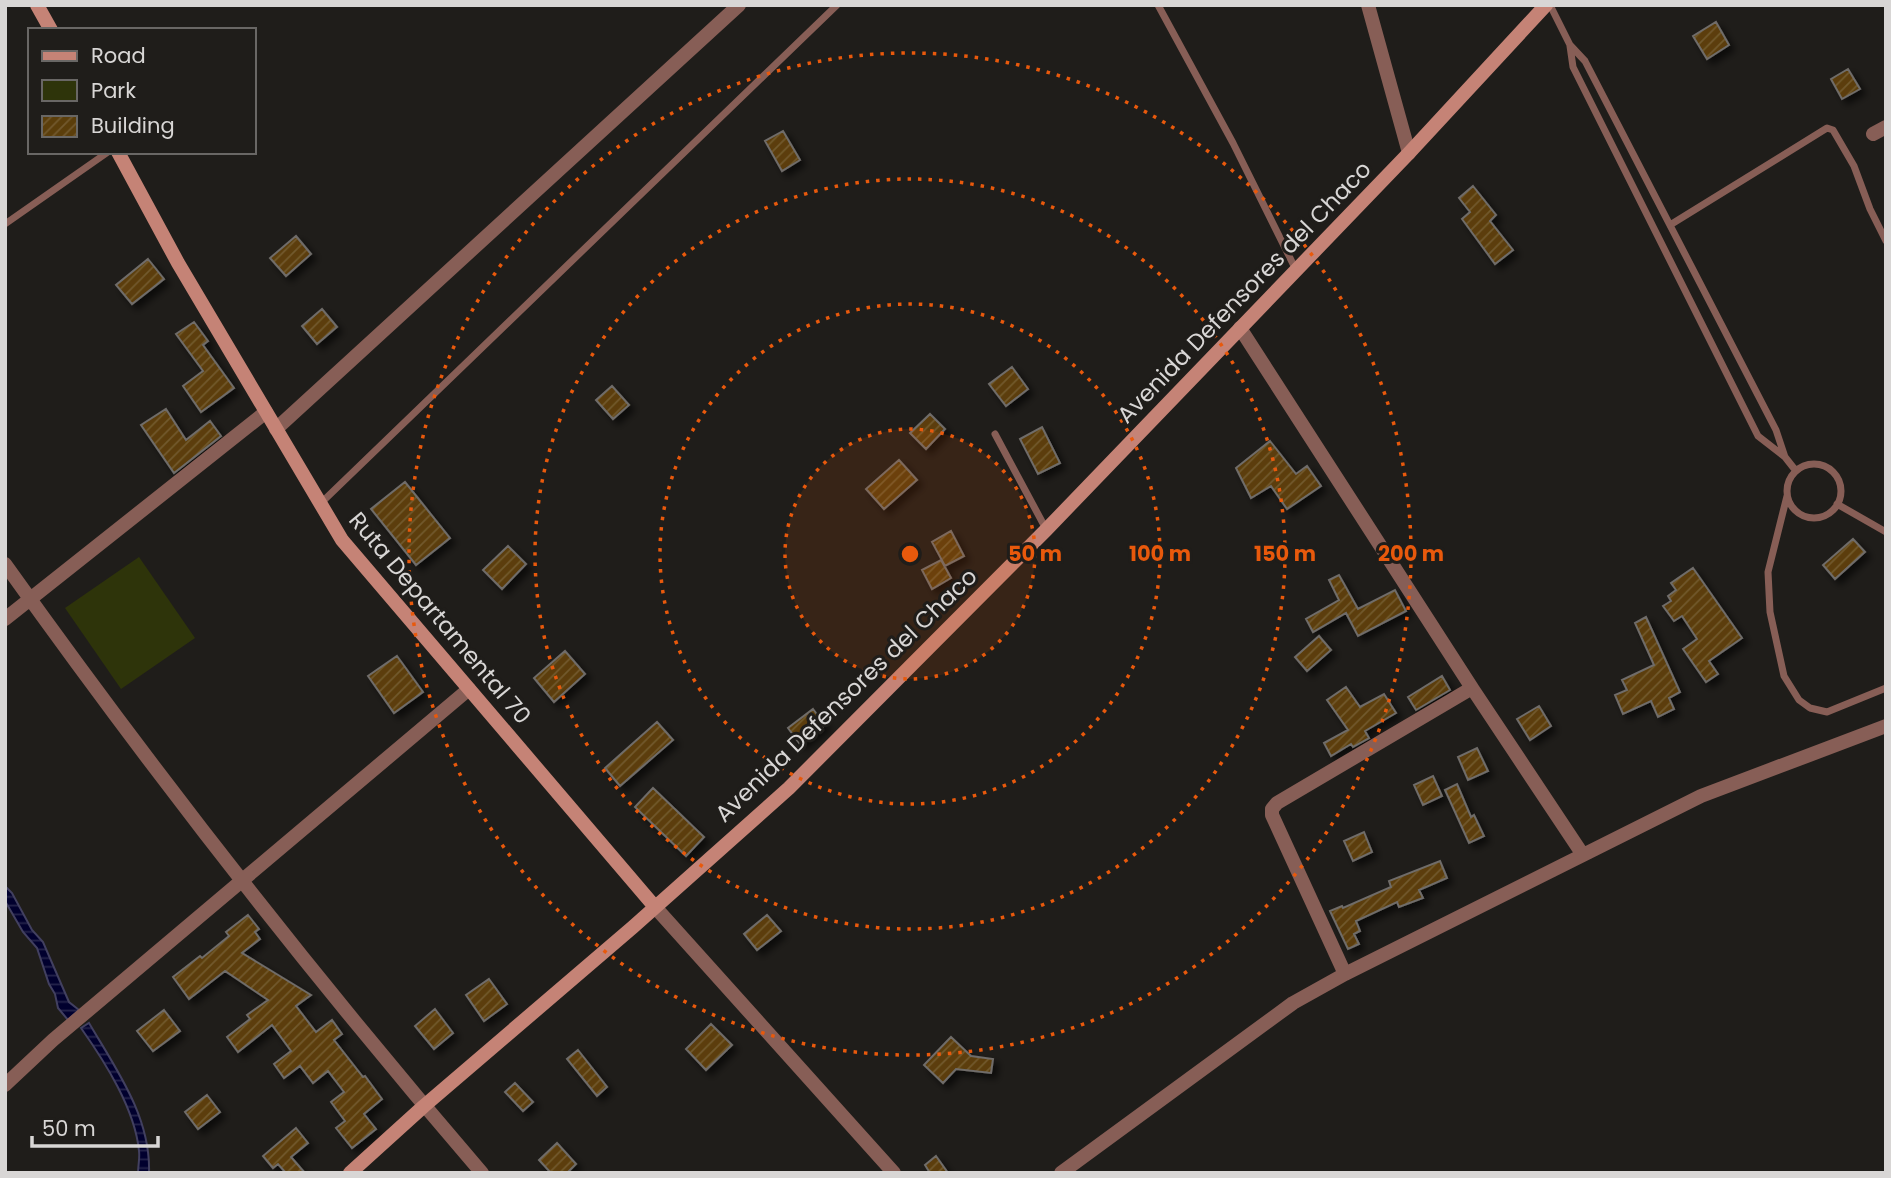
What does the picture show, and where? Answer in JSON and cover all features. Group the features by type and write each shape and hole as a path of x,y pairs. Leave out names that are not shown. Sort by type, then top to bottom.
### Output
{"main road":[{"path":"37,5 50,28"},
{"name":"Avenida Defensores del Chaco","path":"350,1173 789,788 1046,530 1548,5"},
{"name":"Ruta Departamental 70","path":"119,154 178,263 342,540 655,907"}],"street":[{"path":"276,429 738,5"},
{"path":"1368,5 1409,153"},
{"path":"1240,328 1583,855"},
{"path":"5,619 266,412"},
{"path":"5,564 242,882 424,1106 482,1173"},
{"path":"1345,974 1272,815 1272,809 1277,803 1472,688"},
{"path":"5,1085 53,1040 469,690"},
{"path":"1061,1173 1293,1003 1345,974 1701,796 1886,726"},
{"path":"655,907 894,1173"}],"lane":[{"path":"320,503 837,5"},
{"path":"1158,5 1233,143 1296,270"},
{"path":"1548,5 1570,45 1585,61 1776,430 1785,457"},
{"path":"1570,45 1573,67 1758,436 1785,457 1796,471"},
{"path":"1670,225 1827,128 1833,130 1854,166 1870,209 1886,241"},
{"path":"5,224 105,154"},
{"path":"995,434 1046,530"},
{"path":"1787,496 1797,512 1814,518 1824,516 1837,504 1840,486 1837,477 1830,470 1813,464 1796,471 1787,487 1768,572 1770,612 1784,676 1799,700 1810,708 1827,712 1886,688"},
{"path":"1837,504 1886,532"}],"green space":[{"path":"139,557 195,638 121,689 65,608"}],"shaded area":[{"path":"5,886 12,893 32,930 43,942 69,1002 79,1010 68,1020 58,1008 37,948 23,932 5,901"},
{"path":"89,1023 138,1113 148,1152 149,1173 138,1173 139,1151 132,1119 109,1071 81,1028"}],"building":[{"path":"1716,22 1729,45 1707,59 1693,36"},
{"path":"1848,69 1860,89 1842,99 1831,79"},
{"path":"783,131 800,160 782,171 765,141"},
{"path":"1473,186 1496,215 1490,221 1513,250 1495,264 1462,219 1470,212 1459,198"},
{"path":"296,236 311,254 286,276 270,258"},
{"path":"148,259 164,279 132,304 116,285"},
{"path":"322,309 337,327 317,344 302,326"},
{"path":"194,322 208,341 203,345 234,388 201,412 183,386 203,371 176,334"},
{"path":"1012,367 1028,389 1006,406 989,384"},
{"path":"612,386 629,405 613,419 596,400"},
{"path":"166,409 186,440 210,421 221,436 174,473 141,425"},
{"path":"930,414 945,429 926,449 910,433"},
{"path":"1042,427 1060,463 1038,474 1020,439"},
{"path":"1270,441 1296,474 1307,466 1321,486 1287,509 1271,486 1251,498 1236,468"},
{"path":"899,460 917,480 884,509 866,489"},
{"path":"405,482 450,538 416,565 371,509"},
{"path":"951,531 964,556 945,566 932,542"},
{"path":"1853,539 1865,552 1835,579 1823,565"},
{"path":"508,546 526,564 502,589 483,570"},
{"path":"941,560 951,578 932,589 922,570"},
{"path":"1693,568 1742,638 1709,661 1718,674 1706,682 1683,649 1697,639 1682,616 1674,621 1663,606 1671,601 1668,596 1676,590 1671,583"},
{"path":"1339,575 1358,609 1395,590 1406,611 1358,636 1346,613 1313,632 1306,619 1339,600 1329,580"},
{"path":"1646,617 1680,692 1669,698 1674,709 1658,717 1651,701 1623,714 1615,695 1627,690 1622,680 1654,665 1635,623"},
{"path":"1319,636 1331,650 1307,671 1295,657"},
{"path":"565,651 585,674 554,702 534,678"},
{"path":"397,656 423,692 394,713 368,676"},
{"path":"1442,676 1450,690 1416,710 1408,697"},
{"path":"1346,687 1360,707 1384,694 1396,713 1365,731 1369,738 1353,747 1351,744 1331,756 1324,743 1348,730 1327,700"},
{"path":"1539,706 1551,726 1530,740 1517,719"},
{"path":"813,709 825,725 800,744 788,728"},
{"path":"657,722 673,740 620,786 605,768"},
{"path":"1477,748 1488,771 1468,780 1458,757"},
{"path":"1433,776 1442,796 1423,805 1414,785"},
{"path":"1457,784 1471,817 1474,815 1484,836 1469,843 1445,790"},
{"path":"653,788 704,837 686,856 635,807"},
{"path":"1364,832 1372,852 1353,861 1344,841"},
{"path":"1440,861 1447,878 1419,890 1423,898 1399,907 1397,902 1356,921 1360,931 1354,934 1359,944 1348,949 1330,911 1391,887 1389,881"},
{"path":"248,915 259,929 255,932 260,939 242,953 311,995 296,1006 316,1032 332,1020 342,1034 334,1040 382,1099 364,1114 376,1129 352,1148 336,1128 345,1121 331,1102 344,1092 328,1071 313,1083 300,1066 284,1078 274,1064 291,1051 272,1025 238,1052 227,1037 250,1019 247,1015 268,1000 225,971 189,999 173,977 229,936 226,932"},
{"path":"767,915 781,931 757,950 744,934"},
{"path":"489,979 507,1004 484,1021 466,995"},
{"path":"435,1009 453,1033 434,1049 415,1026"},
{"path":"164,1010 180,1031 153,1051 137,1031"},
{"path":"711,1024 732,1045 706,1070 686,1049"},
{"path":"951,1037 971,1056 993,1059 991,1073 956,1069 943,1083 924,1065"},
{"path":"578,1050 607,1087 597,1096 567,1059"},
{"path":"515,1083 533,1102 523,1111 505,1092"},
{"path":"207,1095 220,1112 198,1129 185,1112"},
{"path":"296,1128 308,1143 291,1157 305,1173 286,1173 278,1164 273,1168 263,1156"},
{"path":"557,1143 576,1164 567,1173 551,1173 539,1160"},
{"path":"936,1156 948,1173 930,1173 925,1165"}]}
